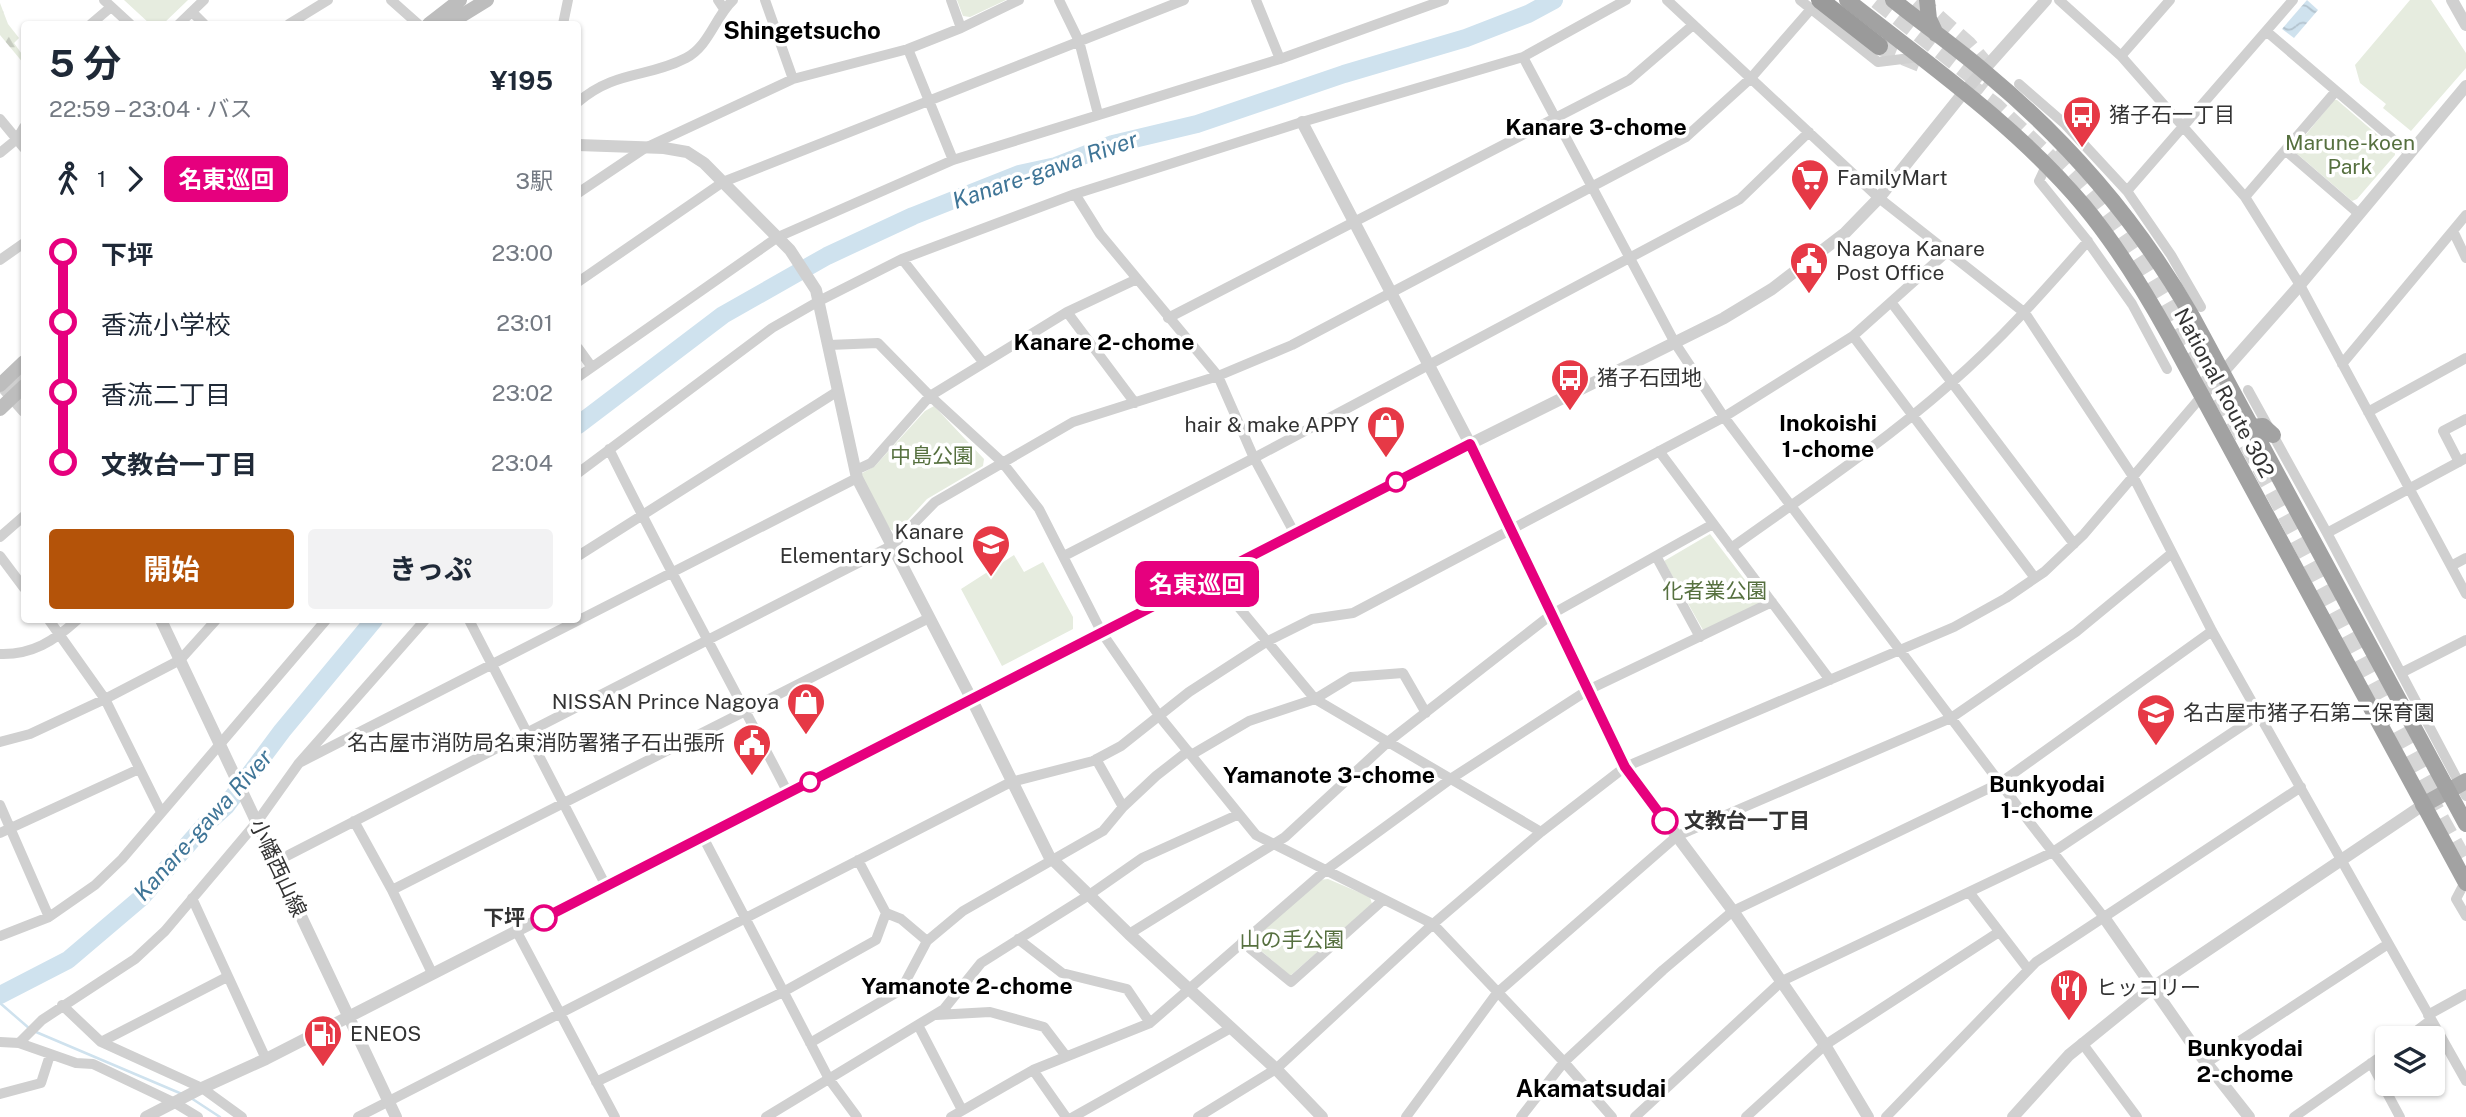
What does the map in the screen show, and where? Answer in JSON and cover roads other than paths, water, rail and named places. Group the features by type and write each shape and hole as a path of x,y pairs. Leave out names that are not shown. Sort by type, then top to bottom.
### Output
{"highway":[{"name":"National Route 302","path":"1847,0 1964,92 2046,166 2109,238 2156,311 2466,883"},
{"name":"National Route 302","path":"1893,0 1984,71 2032,113 2106,190 2169,278 2396,695 2460,787 2466,824"},
{"path":"1927,0 1929,19 1936,34"},
{"path":"1815,4 1879,46"},
{"path":"2032,113 2052,113"},
{"path":"2169,278 2174,260"},
{"path":"2251,427 2263,426 2273,435"},
{"path":"2396,695 2402,675"}],"main road":[{"path":"435,21 460,0"},
{"path":"453,21 487,0"},
{"path":"0,407 4,390 21,369"},
{"path":"2423,805 2460,787"}],"street":[{"path":"183,21 204,0"},
{"path":"294,21 328,0"},
{"path":"391,0 415,21"},
{"path":"436,21 475,0"},
{"path":"564,21 568,0"},
{"path":"581,100 606,82 686,58 700,48 721,5 733,0"},
{"path":"765,0 793,79"},
{"path":"951,0 961,28"},
{"path":"581,192 645,148 793,79 908,49 961,28 1019,0"},
{"path":"1059,0 1079,41 1098,114"},
{"path":"581,280 723,182 1184,0"},
{"path":"1256,0 1280,59"},
{"path":"581,374 778,237 953,160 1280,59 1444,0"},
{"path":"581,471 772,328 818,301 902,259 1075,194 1302,122 1523,57 1626,0"},
{"path":"1667,0 1880,198 2025,313 2134,478 2212,631 2466,1081"},
{"path":"1800,0 1815,4 1878,62 1919,57"},
{"path":"146,1117 517,932 1470,444 1724,318 1772,289 1844,233 1880,198 1964,92 2046,0"},
{"path":"2059,0 2121,56 2245,197 2300,285 2466,594"},
{"path":"2121,56 2169,0"},
{"path":"2127,191 2293,0"},
{"path":"2452,0 2466,25"},
{"path":"94,21 108,4 127,21"},
{"path":"275,862 892,545 935,502 1073,422 1218,376 1292,345 1686,137 1751,78 1815,4"},
{"path":"192,12 201,21"},
{"path":"1168,318 1629,80 1693,25"},
{"path":"2266,32 2409,153"},
{"path":"908,49 953,160"},
{"path":"1523,57 1675,343 1724,416 1951,719 2103,916 2207,1063 2249,1117"},
{"path":"2019,84 2052,113 2127,191 2174,260 2201,307"},
{"path":"1198,1117 1276,1069 1433,924 1541,832 1625,767 1954,627 2006,598 2035,578 2074,544 2134,478 2466,86"},
{"path":"2245,197 2336,91"},
{"path":"0,119 21,144"},
{"path":"1302,122 1470,444 1625,767 1782,981 1825,1045 1868,1117"},
{"path":"0,153 21,132"},
{"path":"1064,556 1254,458 1740,198 1809,132"},
{"path":"581,145 687,152 704,163 790,250 813,286 818,301 856,474 1049,856 1129,934 1276,1069 1322,1117"},
{"path":"2286,151 2358,213"},
{"path":"2046,166 2039,181 2088,241 2135,310 2167,369"},
{"path":"1075,194 1100,233 1218,376 1254,458 1294,534"},
{"path":"2342,364 2466,215"},
{"path":"2453,231 2466,258"},
{"path":"1731,548 1912,415 1951,383 2025,313 2088,241"},
{"path":"0,260 21,245"},
{"path":"358,1117 1011,782 1096,760 1121,746 1189,692 1266,642 1312,619 1353,613 1724,416 1853,336 1948,251"},
{"path":"902,259 983,362"},
{"path":"581,619 856,474 872,463 930,396 1067,312 1137,279"},
{"path":"1891,302 2074,544"},
{"path":"2135,310 2156,311"},
{"path":"1067,312 1135,403"},
{"path":"1853,336 2035,578"},
{"path":"829,345 878,343 930,396 1002,462 1039,509 1102,633 1160,716 1237,815 1256,835 1433,924 1564,1062 1612,1117"},
{"path":"581,352 591,366"},
{"path":"2368,412 2466,358"},
{"path":"4,390 21,408"},
{"path":"2248,390 2327,533 2460,787"},
{"path":"581,554 838,391"},
{"path":"2327,533 2463,460 2443,431 2466,419"},
{"path":"609,449 706,640 746,710 788,793"},
{"path":"1659,451 1830,680"},
{"path":"0,537 21,519"},
{"path":"1129,934 1275,845 1389,741 1552,614 1713,524"},
{"path":"1406,1117 1497,993 1677,836 1951,719 2076,632 2172,553"},
{"path":"0,556 21,584"},
{"path":"1656,556 1700,637"},
{"path":"2451,566 2466,558"},
{"path":"1218,573 1236,604 1315,699 1541,832"},
{"path":"951,1117 1033,1070 1150,1023 1325,870 1452,778 1588,690 1772,603"},
{"path":"392,890 929,618"},
{"path":"51,623 105,699 161,812"},
{"path":"0,654 21,654 60,635 74,623"},
{"name":"小幡西山線","path":"162,623 396,1117"},
{"path":"0,742 30,734 180,660 213,623"},
{"path":"0,936 49,917 95,885 122,859 323,623"},
{"path":"19,1043 41,1020 135,959 165,931 299,763 422,623"},
{"path":"474,623 492,664 606,886"},
{"path":"299,763 573,623"},
{"path":"1521,1117 1564,1062 1663,970 1733,911 2000,783 2212,631"},
{"path":"2402,675 2466,640"},
{"path":"810,1043 901,989 927,941 963,911 1103,831 1123,807 1156,776 1190,753 1249,722 1315,699 1352,677 1403,673 1426,713"},
{"path":"1635,1117 1782,981 2053,852 2260,714"},
{"path":"1096,760 1123,807"},
{"path":"5,831 139,769"},
{"path":"1885,1117 2028,969 2103,916 2301,786"},
{"path":"0,805 5,831 49,917"},
{"path":"2013,1117 2050,1073 2082,1043 2153,988 2423,805"},
{"path":"766,1117 936,1015 944,1009 981,963 1142,858 1237,815"},
{"path":"354,821 392,890 432,973"},
{"path":"703,837 829,1079 857,1117"},
{"path":"858,860 886,913 901,919 927,941"},
{"path":"2466,883 2456,899 2466,916"},
{"path":"1969,892 2028,969"},
{"path":"191,898 266,1059"},
{"path":"1242,942 1290,982 1383,900"},
{"path":"596,1082 783,992 876,940 886,913"},
{"path":"517,932 615,1117"},
{"path":"1746,1117 1825,1045 1999,932"},
{"path":"1018,939 1062,973 1127,989 1150,1023"},
{"path":"2207,1063 2388,944"},
{"path":"101,1042 228,977"},
{"path":"2421,1026 2466,994"},
{"path":"62,1005 101,1042 202,1088 242,1117"},
{"path":"936,1015 990,1012 1044,1027 1066,1056"},
{"path":"918,1026 962,1110"},
{"path":"1073,1117 1231,1028"},
{"path":"0,1042 19,1043 76,1063 93,1064 175,1103 198,1117"},
{"path":"2082,1043 2137,1117"},
{"path":"0,1094 41,1083 50,1055"},
{"path":"2294,1117 2375,1060"},
{"path":"2371,1063 2400,1117"},
{"path":"1033,1070 1066,1117"}],"water":[{"path":"2307,0 2318,10 2294,38 2282,29"}],"waterway":[{"name":"Kanare-gawa River","path":"581,423 723,315 827,256 913,216 1019,174 1056,166 1113,144 1197,124 1344,74 1466,38 1528,14 1554,0"},
{"name":"Kanare-gawa River","path":"0,995 68,960 141,898 205,825 226,806 282,731 372,623"},
{"path":"0,1003 30,1029"},
{"path":"36,1032 182,1094"},
{"path":"191,1098 220,1117"}],"tunnel":[{"path":"1877,0 1987,87"},
{"path":"1917,0 1968,45 1992,73"},
{"path":"1879,46 1920,63"},
{"path":"1966,84 1996,107 2060,168"},
{"path":"2056,151 2104,204 2145,263 2245,439 2441,803"},
{"path":"2427,795 2466,865"}],"place":[{"name":"猪子石一丁目","path":"2082,149"},
{"name":"FamilyMart","path":"1810,212"},
{"name":"Nagoya Kanare Post Office","path":"1809,295"},
{"name":"猪子石団地","path":"1570,412"},
{"name":"hair & make APPY","path":"1386,459"},
{"name":"Kanare Elementary School","path":"991,578"},
{"name":"NISSAN Prince Nagoya","path":"806,736"},
{"name":"名古屋市猪子石第二保育園","path":"2156,747"},
{"name":"名古屋市消防局名東消防署猪子石出張所","path":"752,777"},
{"name":"文教台一丁目","path":"1665,821"},
{"name":"下坪","path":"544,918"},
{"name":"ヒッコリー","path":"2069,1022"},
{"name":"ENEOS","path":"323,1068"}],"district":[{"name":"Shingetsucho","path":"802,31"},
{"name":"Kanare 3-chome","path":"1596,127"},
{"name":"Kanare 2-chome","path":"1104,342"},
{"name":"Inokoishi 1-chome","path":"1828,436"},
{"name":"Yamanote 3-chome","path":"1329,775"},
{"name":"Bunkyodai 1-chome","path":"2047,797"},
{"name":"Yamanote 2-chome","path":"967,986"},
{"name":"Bunkyodai 2-chome","path":"2245,1061"},
{"name":"Akamatsudai","path":"1591,1089"}],"park label":[{"name":"Marune-koen Park","path":"2350,155"},
{"name":"中島公園","path":"932,456"},
{"name":"化者業公園","path":"1715,591"},
{"name":"山の手公園","path":"1292,940"}]}
